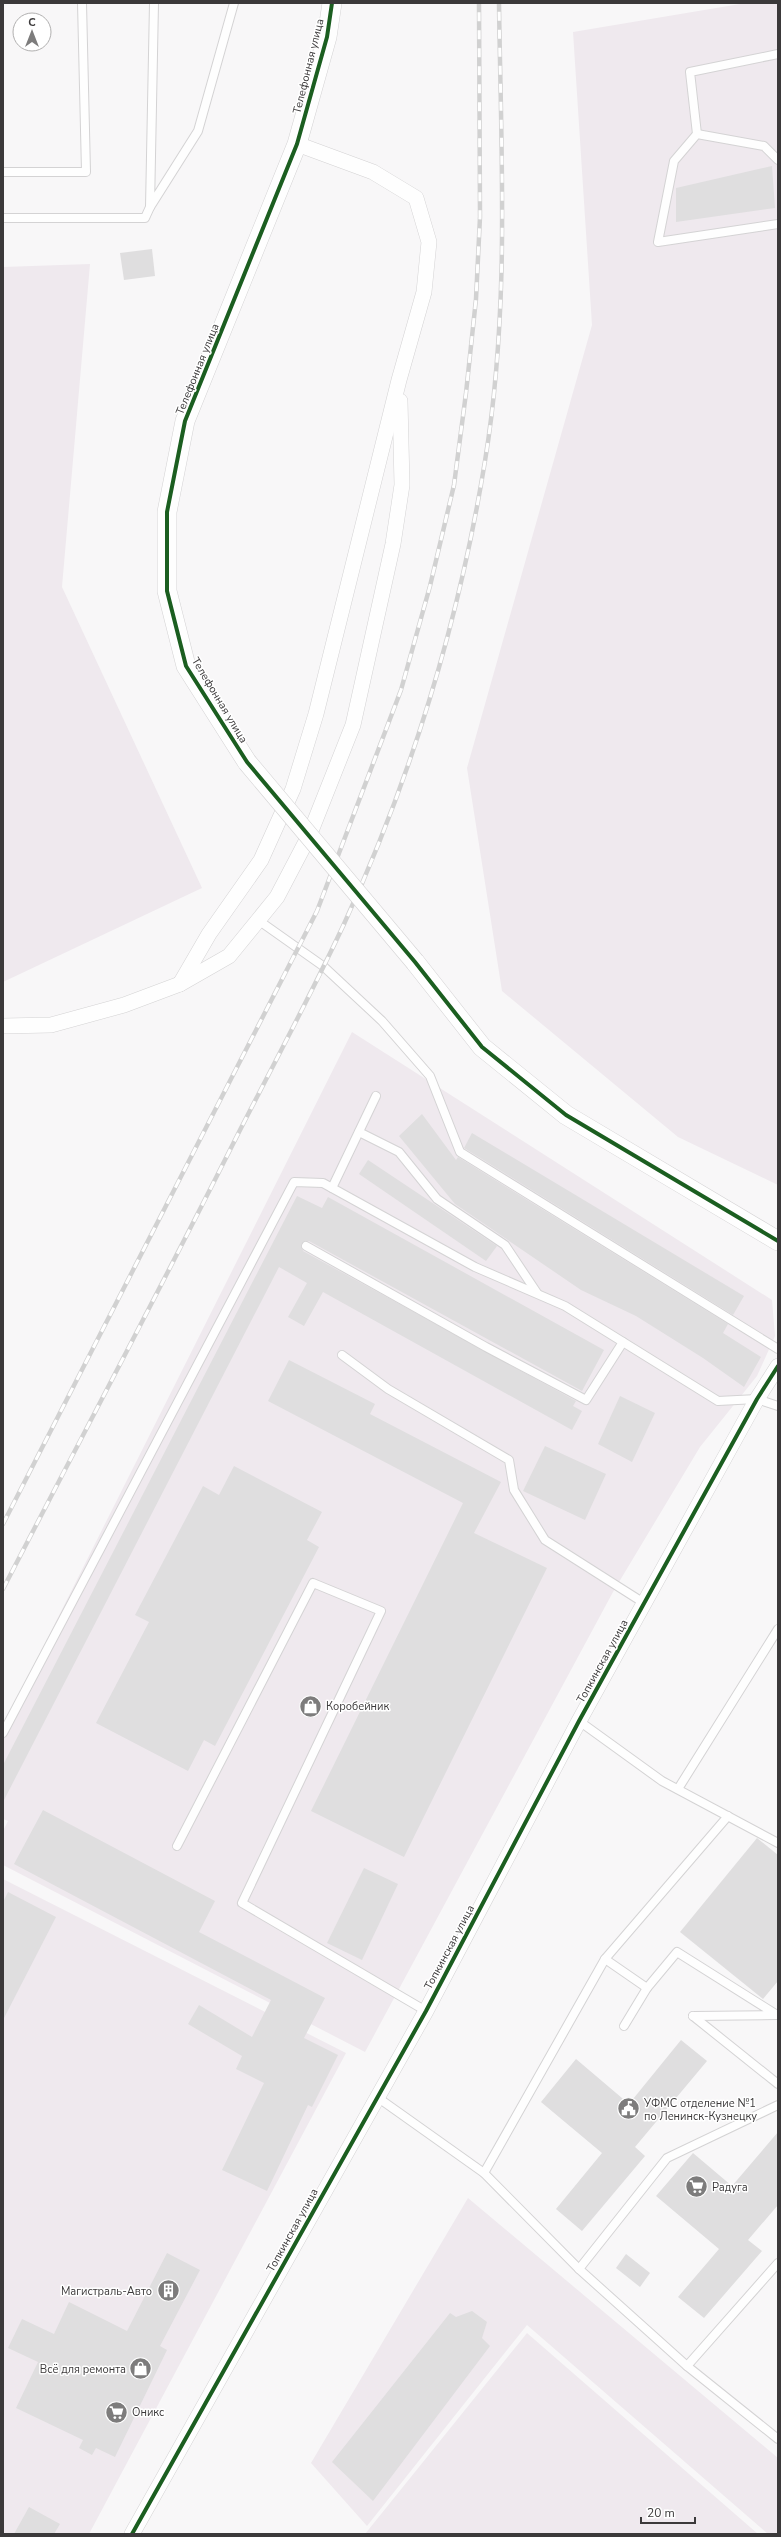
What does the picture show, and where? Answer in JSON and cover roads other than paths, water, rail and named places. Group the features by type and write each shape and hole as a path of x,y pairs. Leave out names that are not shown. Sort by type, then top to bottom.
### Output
{"street":[{"name":"Телефонная улица","path":"332,3 327,37 297,144 185,421 167,512 167,591 186,666 247,762 415,962 482,1047 566,1115 778,1241"},
{"path":"180,984 209,934 261,860 293,789 316,714 399,380 424,292 429,242 416,198 373,172 297,144"},
{"path":"3,1026 51,1026 124,1005 180,984 229,956 277,897 309,836 353,725 393,544 402,484 399,380"},
{"name":"Топкинская улица","path":"132,2534 426,2010 579,1721 757,1399 778,1366"}],"lane":[{"path":"3,172 86,172 82,3"},
{"path":"150,207 154,3"},
{"path":"3,218 145,218 150,207 198,131 234,3"},
{"path":"778,54 690,72 698,134 674,161 658,242 778,224"},
{"path":"698,134 764,146 778,160"},
{"path":"258,920 323,966 387,1026 430,1076 460,1152 778,1348"},
{"path":"332,1188 376,1096"},
{"path":"359,1132 399,1152 437,1199 505,1245 538,1294"},
{"path":"3,1733 294,1182 323,1183 475,1267 565,1306 718,1401 757,1399 778,1406"},
{"path":"306,1246 486,1348 586,1400 623,1342"},
{"path":"342,1355 388,1389 508,1460 514,1490 545,1540 644,1603"},
{"path":"177,1846 313,1583 381,1611 242,1903 426,2010"},
{"path":"678,1789 778,1629"},
{"path":"579,1721 662,1781 778,1843"},
{"path":"484,2173 605,1959 728,1816"},
{"path":"624,2026 647,1988 677,1952 778,2015 694,2016 778,2084"},
{"path":"605,1959 647,1988"},
{"path":"376,2097 484,2173 579,2269 687,2366 778,2439"},
{"path":"579,2269 667,2158 778,2105"},
{"path":"687,2366 778,2263"}],"railway":[{"path":"3,1524 317,911 401,690 430,586 454,485 466,393 476,299 480,217 479,3"},
{"path":"3,1589 179,1250 331,951 369,868 412,755 447,639 462,580 485,461 493,404 501,290 502,232 499,3"}],"place":[{"name":"Коробейник","path":"310,1706"},
{"name":"УФМС отделение №1 по Ленинск-Кузнецку","path":"629,2109"},
{"name":"Радуга","path":"697,2187"},
{"name":"Магистраль-Авто","path":"168,2291"},
{"name":"Всё для ремонта","path":"141,2369"},
{"name":"Оникс","path":"116,2412"}]}
